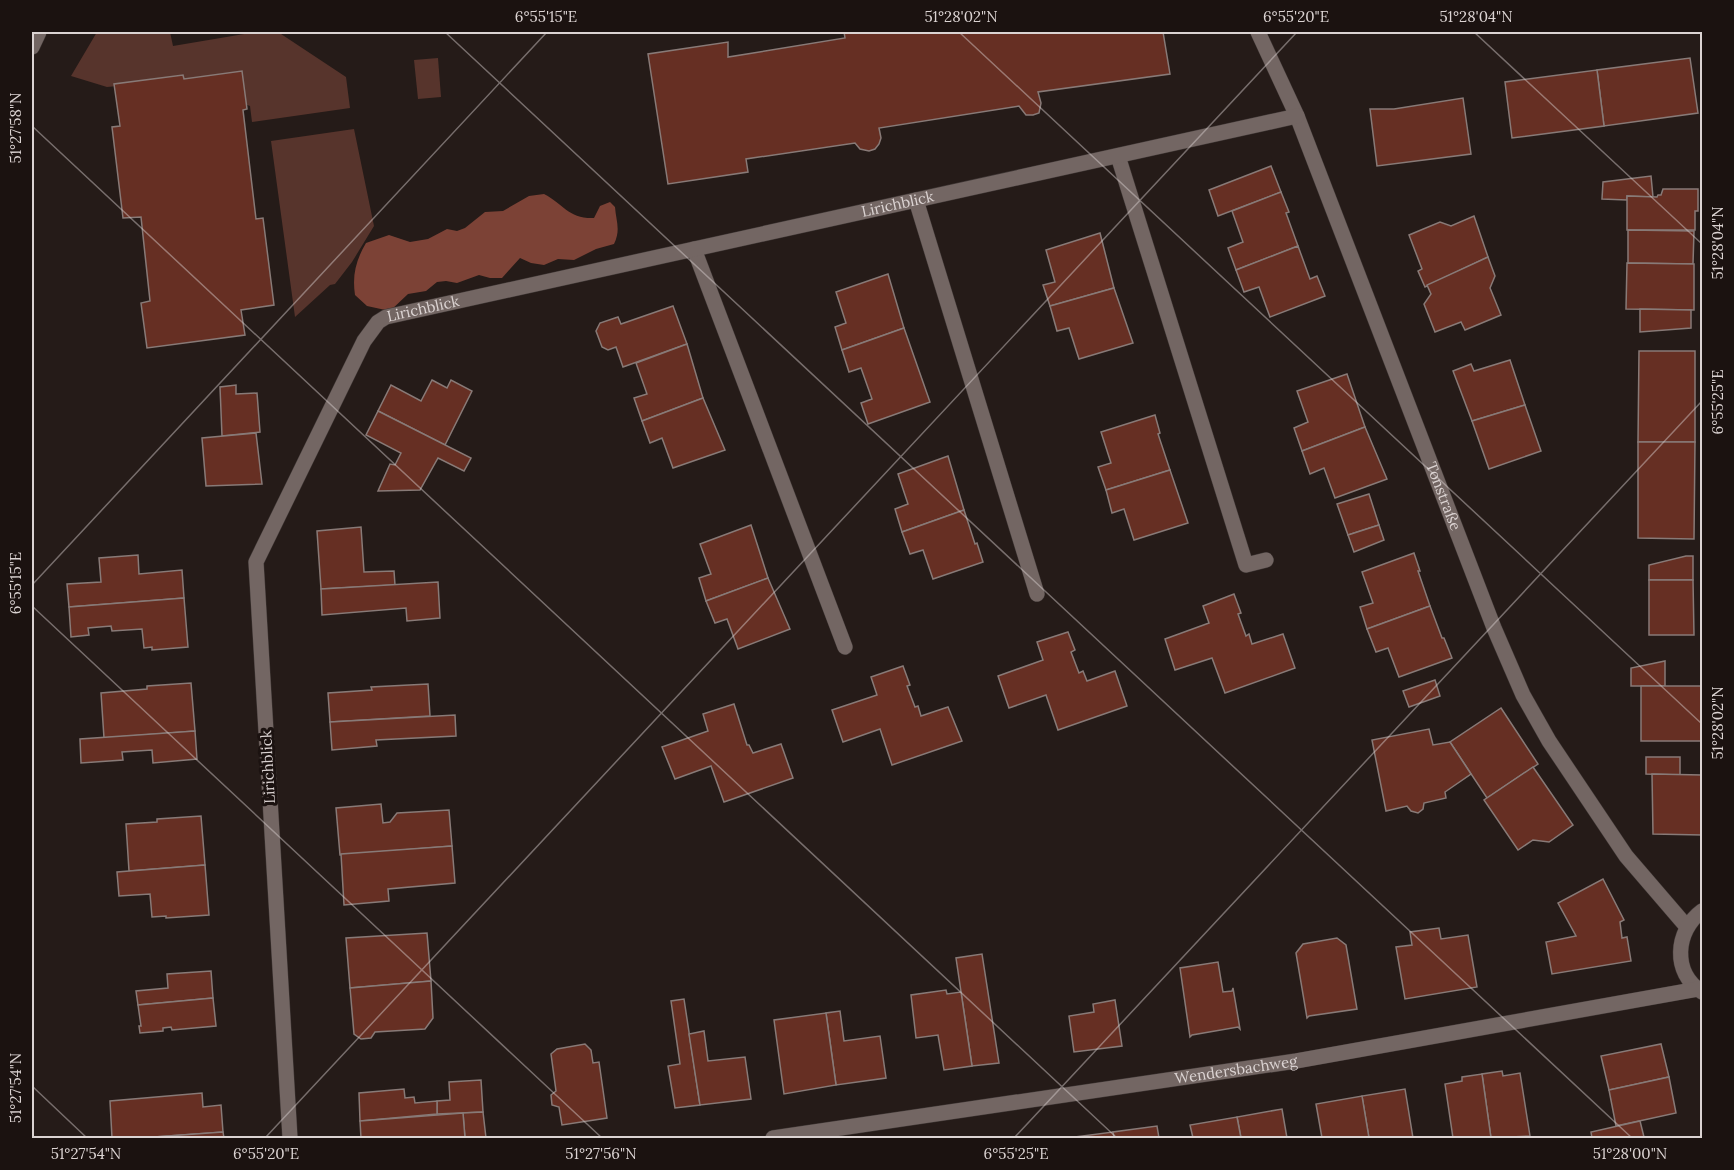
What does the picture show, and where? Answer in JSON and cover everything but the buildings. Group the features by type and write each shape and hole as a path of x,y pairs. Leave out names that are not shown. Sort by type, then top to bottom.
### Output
{"street":[{"path":"32,47 39,32"},
{"name":"Tonstraße","path":"1258,32 1297,116 1490,617 1523,695 1555,750 1626,856 1687,927"},
{"name":"Lirichblick","path":"290,1138 256,562 364,341 378,322 386,317 1297,116"},
{"path":"1118,156 1246,565 1266,560"},
{"path":"916,200 1037,594"},
{"path":"694,249 844,647"},
{"path":"1700,991 1687,976 1680,950 1687,927 1702,911"},
{"name":"Wendersbachweg","path":"773,1138 1284,1063 1700,991"}],"shaded area":[{"path":"97,32 170,32 173,46 256,32 278,32 346,77 350,108 252,122 250,106 180,80 107,87 71,76"},
{"path":"438,58 441,97 418,99 414,60"},
{"path":"354,129 374,226 352,262 335,284 330,285 295,317 271,141"},
{"path":"544,194 572,213 585,218 594,218 600,206 610,202 615,207 618,226 614,244 596,249 574,260 558,259 544,265 520,258 502,278 479,275 457,283 437,282 426,291 408,294 390,311 367,306 355,295 356,268 366,243 389,235 410,242 428,239 447,229 457,231 465,228 485,212 503,211 529,196"}]}
